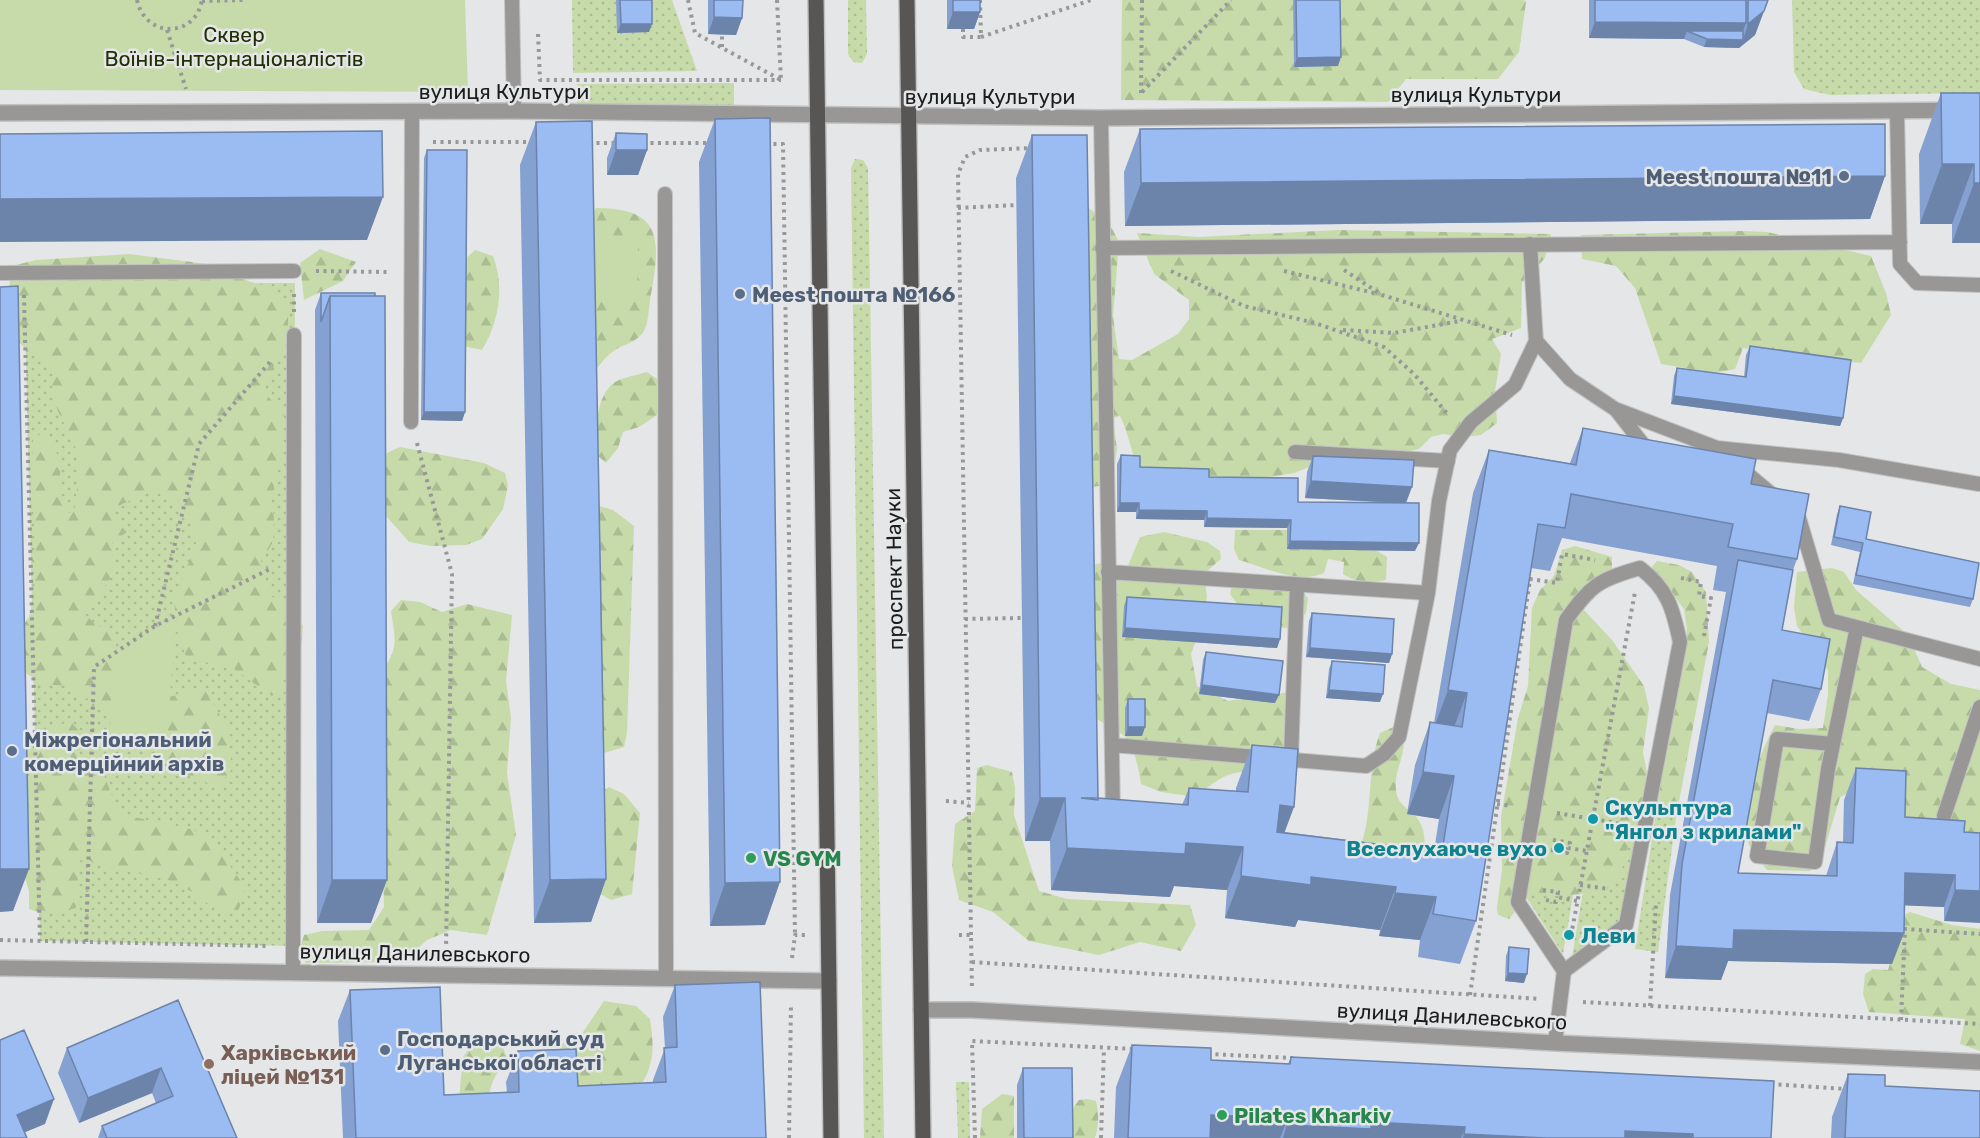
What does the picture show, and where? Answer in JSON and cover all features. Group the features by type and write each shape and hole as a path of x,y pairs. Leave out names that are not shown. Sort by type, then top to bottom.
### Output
{"main road":[{"path":"816,0 831,1138"},
{"name":"проспект Науки","path":"907,0 923,1138"}],"street":[{"name":"вулиця Культури","path":"0,113 514,111 1141,118 1980,110"},
{"name":"вулиця Данилевського","path":"0,968 829,981"},
{"name":"вулиця Данилевського","path":"921,1010 972,1010 1555,1043 1980,1062"}],"lane":[{"path":"512,0 514,111"},
{"path":"1897,111 1900,264 1917,283 1980,285"},
{"path":"411,422 412,112"},
{"path":"1101,118 1114,821"},
{"path":"664,194 666,978"},
{"path":"1102,248 1900,242"},
{"path":"1112,745 1366,766 1384,754 1400,737 1428,592 1439,501 1450,450 1471,422 1515,385 1536,341 1530,244"},
{"path":"0,273 294,271"},
{"path":"293,973 294,335"},
{"path":"1536,341 1570,379 1615,409 1718,448 1839,460 1979,484"},
{"path":"1615,409 1657,462"},
{"path":"1718,448 1799,518 1829,620 1980,659"},
{"path":"1295,452 1448,461"},
{"path":"1640,568 1642,552"},
{"path":"1564,971 1626,925 1680,642 1674,611 1658,582 1640,568"},
{"path":"1555,1043 1564,971 1518,902 1566,620 1587,590 1615,575 1640,568"},
{"path":"1108,572 1428,592"},
{"path":"1291,758 1297,585"},
{"path":"1833,744 1777,739 1757,856 1815,862 1833,744 1857,627"},
{"path":"1944,816 1980,707"}],"path":[{"path":"137,0 144,17 158,28 167,30 177,29 194,19 202,1 243,0"},
{"path":"688,0 695,33 782,80"},
{"path":"777,0 782,80"},
{"path":"980,0 981,37"},
{"path":"963,29 963,37 981,37 1091,0"},
{"path":"1141,118 1142,0"},
{"path":"1141,93 1231,0"},
{"path":"538,23 540,80 782,80"},
{"path":"167,30 193,112"},
{"path":"722,34 722,47"},
{"path":"783,144 795,935 791,963"},
{"path":"972,997 958,174 965,157 980,150 1037,148"},
{"path":"958,208 1017,205"},
{"path":"1307,246 1382,295"},
{"path":"155,626 199,444 294,335 294,271 387,272 387,260"},
{"path":"1166,269 1244,306 1336,330 1384,347 1415,375 1463,433"},
{"path":"1277,269 1297,276 1382,295 1461,321 1536,341"},
{"path":"24,273 40,941"},
{"path":"1336,330 1394,333 1461,321"},
{"path":"411,422 452,574 446,949"},
{"path":"1470,995 1530,579 1557,583 1562,554 1701,582 1699,596 1711,598 1702,645"},
{"path":"86,942 94,667 155,626 293,557"},
{"path":"1564,971 1640,568"},
{"path":"965,619 1021,618"},
{"path":"946,801 969,803"},
{"path":"1553,840 1570,843 1568,848 1567,854 1551,850 1553,840"},
{"path":"1568,848 1587,851"},
{"path":"1580,885 1632,893"},
{"path":"1543,890 1558,892 1557,897 1556,902 1541,899 1543,890"},
{"path":"1650,1006 1658,894"},
{"path":"1557,897 1577,901"},
{"path":"1901,1020 1905,929 1980,933"},
{"path":"795,935 812,936"},
{"path":"958,935 971,935"},
{"path":"972,962 1470,995 1980,1024"},
{"path":"789,1138 791,1000"},
{"path":"975,1138 972,1041 1139,1050"},
{"path":"1101,1138 1104,1048"},
{"path":"1199,1053 1305,1059"},
{"path":"1767,1084 1850,1089"}],"green space":[{"name":"Сквер Воїнів-інтернаціоналістів","path":"0,0 465,0 468,92 0,90"},
{"path":"572,0 672,0 697,71 573,73"},
{"path":"848,0 866,0 867,54 862,63 853,62 848,54"},
{"path":"1122,0 1524,0 1526,2 1519,52 1498,79 1406,79 1388,102 1121,100"},
{"path":"1792,0 1980,0 1980,93 1830,95 1804,89 1794,72"},
{"path":"734,83 734,107 577,108 577,84"},
{"path":"855,159 863,160 868,168 884,1138 864,1138 851,168"},
{"path":"1082,204 1108,221 1119,242 1113,316 1119,359 1132,360 1178,334 1189,319 1189,300 1154,274 1137,233 1198,237 1338,230 1551,234 1545,258 1522,283 1521,328 1492,339 1501,354 1495,391 1497,423 1481,435 1464,437 1443,434 1431,437 1419,449 1345,466 1312,466 1294,473 1237,479 1142,473 1120,416 1113,418 1117,449 1112,484 1092,487"},
{"path":"596,208 618,209 634,214 645,221 652,230 656,257 646,326 642,334 612,352 595,370 585,226"},
{"path":"1767,232 1871,256 1886,293 1891,315 1861,363 1743,348 1735,369 1715,373 1661,364 1635,288 1616,266 1582,259 1581,235"},
{"path":"584,237 638,237 637,301 584,300"},
{"path":"320,249 356,262 343,281 304,300 300,263"},
{"path":"475,250 493,256 499,280 496,316 482,350 463,346 463,261"},
{"path":"130,254 222,266 248,281 270,287 288,311 288,341 269,375 264,392 284,414 282,451 271,500 274,518 273,542 260,563 271,596 283,602 303,626 301,648 285,670 282,687 272,696 234,669 187,658 178,637 174,600 196,544 191,516 159,488 122,504 113,511 116,522 127,532 112,542 113,575 85,614 94,623 115,636 118,659 152,702 204,687 227,728 232,769 219,786 196,781 156,752 120,738 101,707 66,686 43,684 18,668 22,627 29,617 35,592 34,517 31,501 33,438 41,434 52,444 57,454 60,464 60,493 69,513 75,507 80,468 74,443 53,396 53,370 13,338 6,310 12,266 36,260"},
{"path":"24,283 295,283 293,946 40,941"},
{"path":"647,372 657,379 657,415 639,427 623,432 618,448 606,463 595,453 596,425 604,396 615,382"},
{"path":"400,447 484,463 505,473 508,486 503,509 482,539 466,545 431,546 409,542 380,509 378,487 387,453"},
{"path":"599,506 613,510 634,526 627,732 624,747 604,753 595,748"},
{"path":"1235,530 1295,530 1359,540 1387,557 1386,580 1358,581 1343,574 1344,562 1328,559 1324,573 1304,577 1282,574 1239,560 1234,549"},
{"path":"1164,532 1207,542 1220,551 1221,559 1207,571 1205,583 1207,597 1200,630 1191,654 1197,686 1228,701 1291,692 1290,779 1240,772 1221,779 1196,797 1161,792 1141,784 1135,758 1127,739 1087,711 1082,568 1101,563 1120,569 1127,568 1140,537"},
{"path":"1575,546 1612,557 1612,570 1589,593 1583,609 1612,640 1644,686 1649,708 1643,752 1648,778 1643,804 1635,818 1621,874 1603,893 1565,895 1531,892 1509,919 1498,915 1497,907 1502,870 1501,817 1518,718 1528,686 1532,608 1540,590 1554,576 1562,550"},
{"path":"1657,561 1679,565 1692,572 1706,592 1709,642 1676,818 1652,811 1687,630 1684,609 1652,567"},
{"path":"1832,568 1844,572 1856,590 1908,635 1922,667 1951,684 1980,690 1980,848 1945,844 1862,787 1840,797 1821,861 1810,871 1767,870 1751,848 1747,840 1745,812 1757,765 1775,725 1799,729 1823,728 1828,695 1828,670 1797,626 1794,607 1797,572"},
{"path":"1234,577 1291,579 1308,598 1306,613 1293,629 1251,623 1230,594"},
{"path":"401,600 420,602 442,612 467,604 512,615 506,681 511,718 507,773 516,835 487,935 451,930 427,940 402,962 306,963 301,946 304,935 322,931 369,930 384,907 378,676 393,652 395,639 391,611"},
{"path":"175,617 167,745 110,745 112,655"},
{"path":"71,722 78,730 80,763 101,767 119,814 195,830 215,845 245,887 239,909 219,912 195,894 175,883 147,874 104,867 84,857 80,861 76,908 46,915 29,909 29,891 24,875 26,747 53,726"},
{"path":"1398,725 1401,727 1404,745 1397,773 1396,790 1401,803 1417,818 1422,828 1425,840 1424,863 1360,848 1367,820 1373,761 1380,733"},
{"path":"987,765 1012,772 1015,788 1014,815 1039,891 1067,899 1190,905 1196,925 1181,951 1140,942 1099,955 1029,941 993,912 959,900 952,866 955,824 975,811 977,768"},
{"path":"609,787 624,794 640,813 632,894 611,900 600,894 598,793"},
{"path":"1643,804 1619,922 1572,957 1584,885"},
{"path":"1656,813 1676,818 1658,952 1635,949"},
{"path":"1527,878 1575,884 1563,954 1526,897"},
{"path":"1910,912 1952,925 1980,929 1980,1051 1960,1044 1965,1019 1869,1012 1863,994 1865,974 1873,969 1888,970 1904,915"},
{"path":"604,1001 636,1006 650,1019 652,1059 646,1076 635,1094 585,1098 557,1061 560,1044 579,1038"},
{"path":"476,1040 502,1045 508,1060 494,1080 489,1103 459,1099 463,1057"},
{"path":"956,1082 969,1082 970,1138 958,1138"},
{"path":"1002,1094 1014,1096 1014,1138 980,1138 982,1109"},
{"path":"1079,1100 1096,1101 1097,1106 1098,1124 1095,1138 1069,1138 1071,1113"}],"building":[{"path":"620,0 652,0 652,24 621,24"},
{"path":"714,0 743,0 742,18 714,17"},
{"path":"953,0 980,0 980,12 953,12"},
{"path":"1296,0 1340,0 1341,57 1297,58"},
{"path":"1595,0 1746,0 1746,23 1595,22"},
{"path":"1748,0 1768,0 1764,11 1748,24"},
{"path":"1687,31 1743,31 1743,40 1707,39"},
{"path":"1941,93 1980,93 1980,183 1974,183 1974,164 1942,164"},
{"path":"770,118 780,882 725,883 715,119"},
{"path":"592,121 606,879 550,880 536,122"},
{"path":"1885,124 1885,176 1141,183 1140,129"},
{"path":"382,131 383,197 0,199 0,134"},
{"path":"616,133 647,134 647,150 616,150"},
{"path":"1032,135 1087,135 1098,798 1188,805 1189,788 1248,792 1252,745 1298,749 1294,807 1280,805 1277,832 1442,852 1454,776 1423,772 1430,722 1462,727 1467,693 1448,690 1489,450 1576,465 1583,428 1756,459 1751,484 1809,494 1797,559 1728,547 1733,524 1571,494 1565,528 1538,524 1476,921 1433,914 1436,897 1395,893 1396,887 1311,877 1311,885 1241,876 1243,847 1186,843 1185,854 1067,848 1065,798 1040,798"},
{"path":"427,150 467,150 465,412 424,412"},
{"path":"18,286 29,869 0,869 0,287"},
{"path":"321,293 375,293 375,296 330,296 321,322"},
{"path":"330,296 385,296 387,880 332,880"},
{"path":"1750,346 1851,360 1843,418 1674,396 1677,368 1746,377"},
{"path":"1121,455 1140,456 1140,467 1209,469 1209,477 1298,478 1298,502 1419,503 1419,543 1290,541 1291,520 1207,518 1207,511 1139,510 1139,503 1120,503"},
{"path":"1313,456 1414,460 1412,487 1311,481"},
{"path":"1840,506 1871,512 1866,539 1979,563 1973,599 1856,575 1863,543 1834,537"},
{"path":"1738,560 1793,570 1782,630 1830,639 1821,689 1773,680 1738,873 1837,876 1837,842 1853,843 1856,768 1906,771 1905,817 1965,821 1964,832 1980,833 1980,891 1955,890 1955,875 1905,873 1904,933 1734,930 1733,949 1676,946 1682,864"},
{"path":"1127,597 1282,607 1280,639 1125,628"},
{"path":"1312,613 1394,619 1392,654 1310,648"},
{"path":"1206,652 1283,661 1279,695 1202,685"},
{"path":"1332,661 1385,665 1383,694 1329,690"},
{"path":"1128,699 1145,699 1145,727 1128,727"},
{"path":"1509,947 1529,949 1527,974 1508,973"},
{"name":"Господарський суд Луганської області","path":"760,982 766,1138 356,1138 350,990 440,987 444,1095 519,1092 518,1051 576,1049 578,1086 666,1082 664,1048 677,1047 675,985"},
{"path":"178,1000 237,1138 107,1138 102,1126 173,1096 161,1068 88,1098 67,1048"},
{"path":"24,1030 54,1099 17,1115 27,1138 0,1138 0,1040"},
{"path":"1132,1045 1211,1048 1211,1060 1290,1064 1291,1057 1774,1081 1771,1138 1693,1138 1693,1134 1625,1131 1625,1138 1547,1138 1464,1134 1465,1127 1371,1122 1371,1129 1287,1125 1288,1118 1211,1115 1210,1138 1128,1138"},
{"path":"1023,1068 1072,1068 1073,1138 1024,1138"},
{"path":"1848,1074 1885,1075 1885,1086 1980,1091 1980,1138 1845,1138"}],"place":[{"name":"Meest пошта №11","path":"1844,176"},
{"name":"Meest пошта №166","path":"740,294"},
{"name":"Міжрегіональний комерційний архів","path":"12,751"},
{"name":"Скульптура \"Янгол з крилами\"","path":"1593,819"},
{"name":"Всеслухаюче вухо","path":"1559,848"},
{"name":"VS GYM","path":"751,858"},
{"name":"Леви","path":"1569,935"},
{"name":"Господарський суд Луганської області","path":"385,1050"},
{"name":"Харківський ліцей №131","path":"209,1064"},
{"name":"Pilates Kharkiv","path":"1222,1115"}]}
